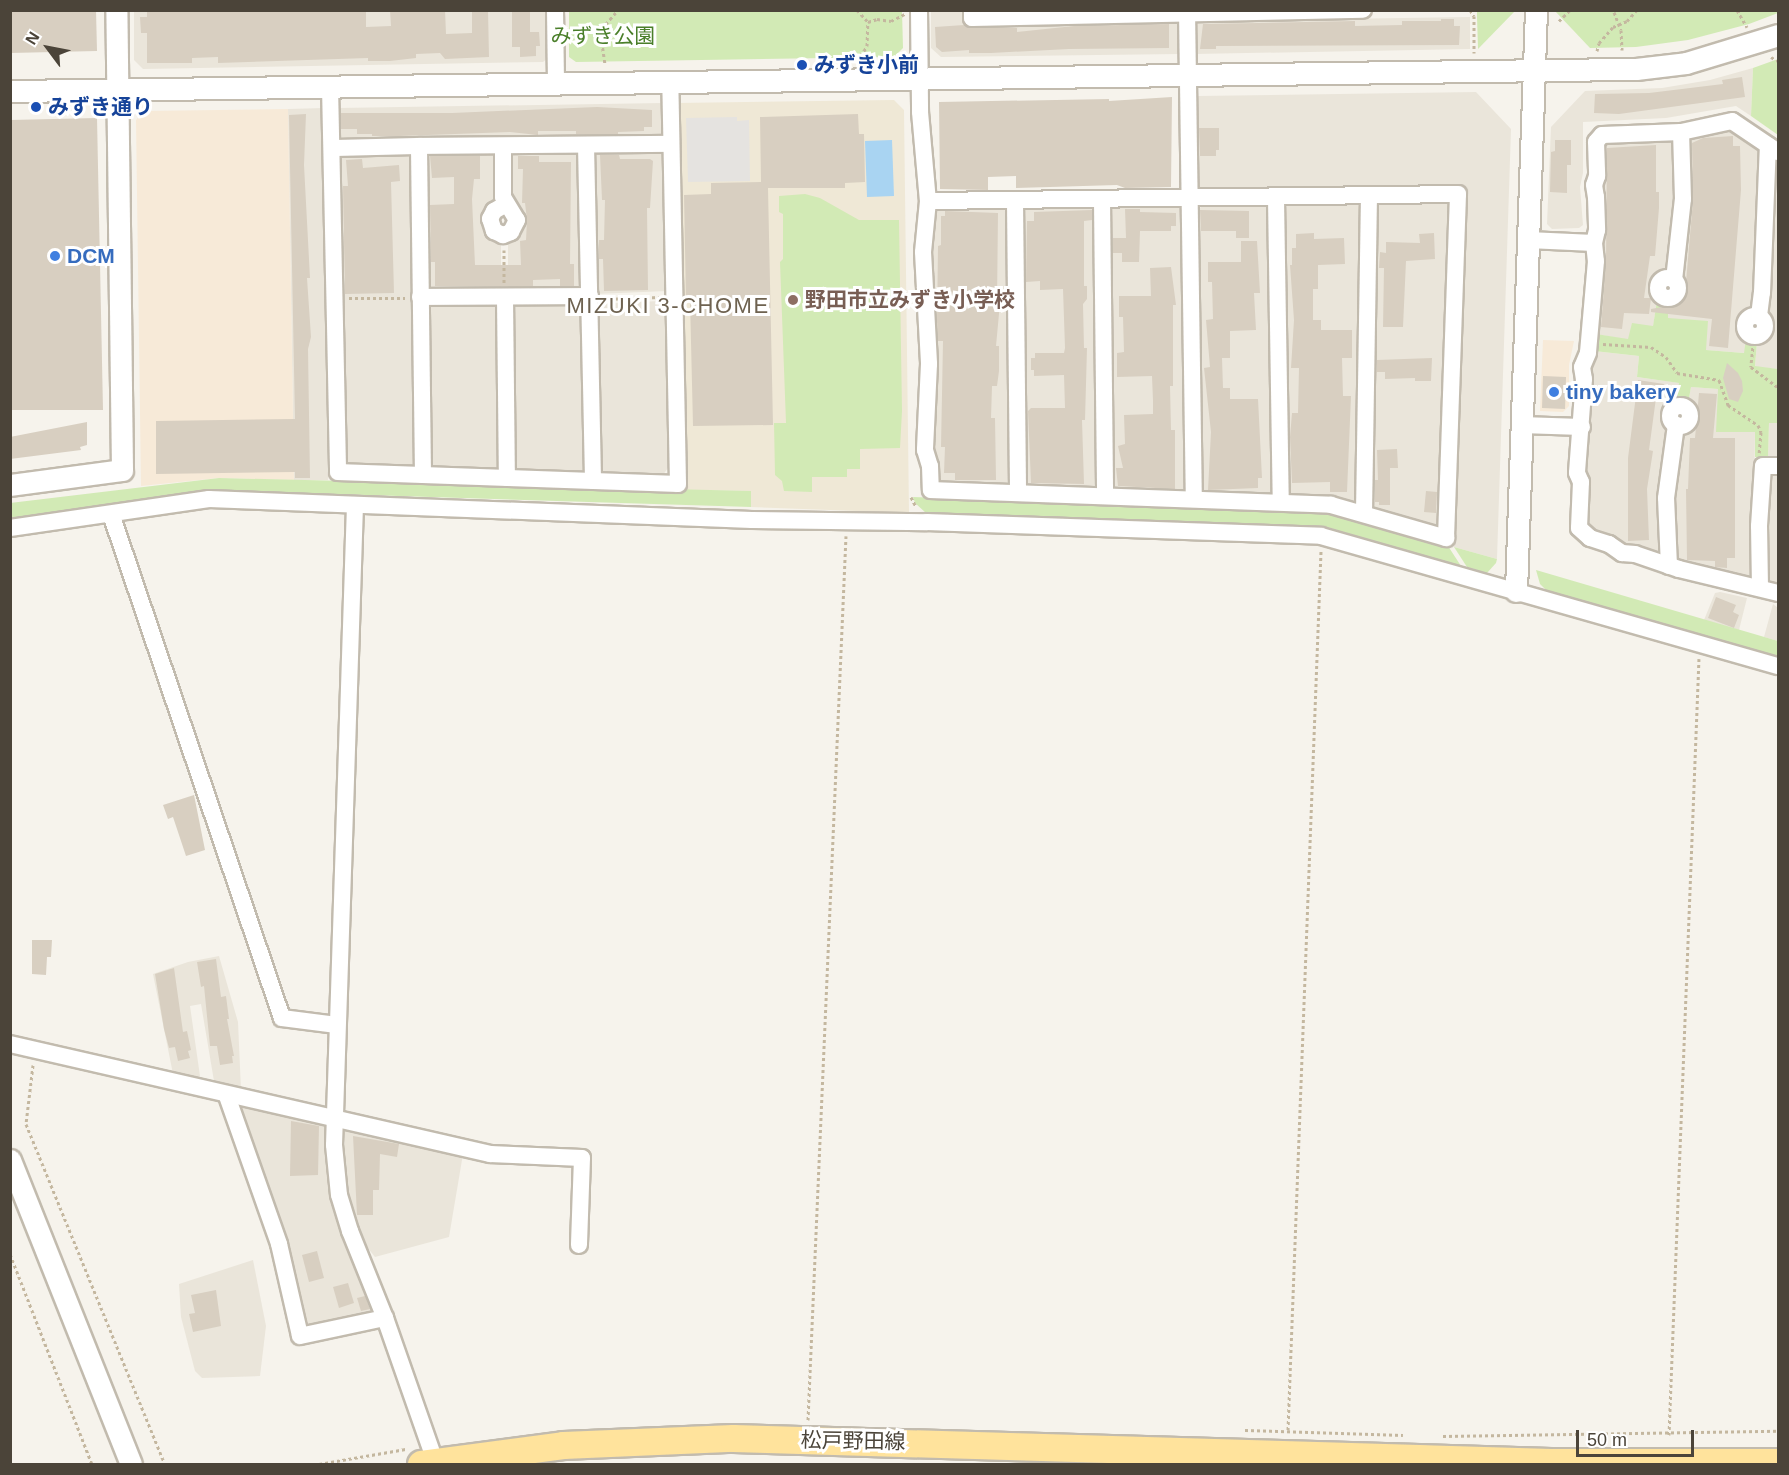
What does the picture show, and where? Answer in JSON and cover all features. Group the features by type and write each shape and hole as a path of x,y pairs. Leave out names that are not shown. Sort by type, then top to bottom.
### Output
{"main road":[{"name":"松戸野田線","path":"430,1459 563,1445 733,1438 1517,1461 1779,1462"}],"street":[{"path":"10,485 122,470 116,10"},
{"path":"555,10 556,83"},
{"path":"972,10 972,18 1363,10"},
{"path":"1516,591 1536,10"},
{"path":"912,12 928,201 923,252 929,364 925,450 930,466 931,490 1331,505 1446,537 1458,194 928,201"},
{"path":"1187,12 1194,499"},
{"path":"10,91 1187,73 1636,69 1686,63 1779,35"},
{"path":"330,86 338,472 678,484 670,82"},
{"path":"1754,336 1760,335 1765,330 1765,323 1759,316 1773,148 1732,121 1681,132 1635,133 1625,136 1602,135 1596,142 1597,176 1594,185 1597,230 1594,243 1596,261 1589,342 1582,367 1582,427 1577,472 1581,482 1581,511 1578,517 1580,528 1590,538 1609,544 1622,552 1779,593"},
{"path":"1674,280 1683,199 1681,132"},
{"path":"333,148 671,144"},
{"path":"586,145 592,481"},
{"path":"419,146 423,475"},
{"path":"503,146 503,197 517,220 514,229 504,235"},
{"path":"1364,513 1369,196"},
{"path":"1276,198 1281,502"},
{"path":"1102,200 1105,496"},
{"path":"1015,201 1018,493"},
{"path":"1528,240 1594,243"},
{"path":"420,297 590,298"},
{"path":"505,297 507,478"},
{"path":"1521,425 1582,427"},
{"path":"1669,566 1666,498 1676,425"},
{"path":"1761,588 1759,526 1771,466"},
{"path":"10,528 209,499 752,520 847,520 1321,536 1779,666"},
{"path":"355,505 333,1116 339,1195 385,1318 430,1459"},
{"path":"111,514 282,1018 337,1025"},
{"path":"10,1044 39,1049 227,1096 333,1116 490,1154 582,1158 579,1245"},
{"path":"227,1096 279,1244 300,1336 385,1318"},
{"path":"10,1160 131,1464"}],"path":[{"path":"598,33 618,10"},
{"path":"857,10 868,22 867,46 857,61"},
{"path":"1470,10 1473,16 1474,53"},
{"path":"1559,21 1570,10"},
{"path":"1597,51 1601,40 1620,23 1627,21 1637,10"},
{"path":"1737,10 1748,29"},
{"path":"1615,11 1620,23 1622,50"},
{"path":"868,22 878,19 891,21 912,12"},
{"path":"567,29 591,28 598,33 604,42 605,65"},
{"path":"1771,57 1779,61"},
{"path":"504,235 505,297"},
{"path":"590,298 675,296"},
{"path":"335,298 420,297"},
{"path":"1754,336 1752,367 1779,387"},
{"path":"1589,342 1651,347 1666,357 1677,373 1719,380 1728,405 1758,425 1761,432 1759,458 1771,466"},
{"path":"797,1421 808,1421 847,520"},
{"path":"1288,1430 1321,536"},
{"path":"1669,1435 1699,642"},
{"path":"39,1049 31,1069 26,1124 165,1464"},
{"path":"10,1254 92,1464"},
{"path":"1242,1431 1288,1430 1413,1435"},
{"path":"1436,1436 1669,1435 1779,1431"},
{"path":"319,1464 430,1459"}],"shaded area":[{"path":"134,11 548,11 548,58 543,62 143,69 134,60"},
{"path":"931,11 966,11 966,24 1174,21 1180,26 1180,54 941,57 931,48"},
{"path":"1470,17 1470,49 1195,54 1194,26 1199,21"},
{"path":"1753,68 1751,116 1736,106 1666,118 1583,122 1583,173 1580,187 1583,225 1579,228 1552,229 1547,224 1551,127 1585,91 1662,88 1710,80"},
{"path":"1476,92 1511,129 1497,559 1454,547 1466,187 1201,191 1196,186 1195,101 1198,96"},
{"name":"野田市立みずき小学校","path":"894,100 904,110 909,513 751,507 751,491 683,490 676,103"},
{"path":"663,103 664,130 658,137 343,141 338,134 338,108"},
{"path":"324,108 328,480 294,480 288,109"},
{"path":"288,109 294,480 219,478 141,486 136,120 144,111"},
{"path":"737,117 737,121 749,120 750,181 688,182 686,118"},
{"path":"1725,129 1735,131 1760,148 1752,309 1742,316 1740,322 1740,329 1746,339 1745,353 1705,350 1667,318 1668,305 1678,302 1685,289 1682,279 1687,144 1693,136"},
{"path":"1666,140 1673,144 1673,216 1666,272 1657,275 1651,288 1657,301 1653,327 1628,340 1596,334 1604,255 1604,149 1608,143"},
{"path":"658,150 664,154 667,291 595,294 594,152"},
{"path":"490,152 496,158 496,196 492,204 501,240 501,290 430,291 425,286 423,158 428,153"},
{"path":"513,152 578,153 580,289 508,290 508,240 517,235 523,225 511,201 509,159"},
{"path":"408,153 412,158 415,462 412,467 348,467 342,459 339,160 345,154"},
{"path":"1778,167 1778,369 1755,367 1757,342 1765,339 1771,324 1766,315 1773,230 1774,169"},
{"path":"1447,201 1451,206 1440,523 1435,527 1376,510 1372,505 1375,207 1380,202"},
{"path":"1356,203 1361,208 1358,499 1353,503 1294,496 1288,491 1284,209 1289,204"},
{"path":"1178,205 1183,210 1186,487 1182,492 1117,490 1113,485 1109,211 1114,206"},
{"path":"1265,205 1270,210 1275,490 1269,496 1206,493 1201,488 1198,210 1202,206"},
{"path":"1027,207 1090,207 1095,211 1099,484 1093,489 1031,487 1026,482 1022,213"},
{"path":"1002,208 1008,213 1012,481 1007,486 943,484 938,481 938,465 933,448 936,362 930,254 934,213 938,209"},
{"path":"516,301 578,301 583,306 586,467 581,473 519,471 512,465 511,306"},
{"path":"659,301 666,309 670,465 663,475 603,474 600,471 595,308 599,304"},
{"path":"494,302 499,307 500,466 495,470 434,469 427,462 429,304"},
{"path":"1543,340 1574,341 1569,365 1569,406 1563,412 1540,411"},
{"path":"1594,351 1639,356 1637,377 1680,383 1676,402 1668,407 1665,414 1668,429 1662,547 1656,554 1624,546 1593,533 1587,526 1590,481 1586,466"},
{"path":"1691,387 1718,389 1755,432 1753,571 1749,577 1680,562 1677,555 1674,494 1682,432 1689,429 1696,419 1695,412 1688,404"},
{"path":"1769,423 1778,423 1778,459 1768,458"},
{"path":"1778,471 1778,584 1771,582 1768,578 1765,524 1767,478"},
{"path":"1715,593 1747,598 1739,630 1704,620"},
{"path":"1773,604 1778,608 1778,641 1764,637"},
{"path":"219,956 238,1022 241,1090 219,1087 214,1081 201,1004 190,1006 200,1076 195,1081 173,1074 153,974 188,962"},
{"path":"237,1105 328,1122 338,1195 376,1305 373,1311 308,1326 283,1236"},
{"path":"345,1126 463,1154 449,1237 375,1257 359,1237 348,1195 342,1129"},
{"path":"253,1260 266,1326 260,1376 202,1378 195,1371 181,1317 179,1284"}],"green space":[{"path":"1778,10 1778,13 1749,24 1688,40 1636,47 1590,48 1555,11"},
{"name":"みずき公園","path":"569,11 902,11 903,48 894,57 576,62 569,57"},
{"path":"1477,11 1515,11 1478,49 1477,17"},
{"path":"1778,59 1778,135 1751,116 1753,68"},
{"path":"805,194 820,198 859,220 899,220 902,411 900,448 860,449 860,469 847,469 847,477 812,477 812,492 784,491 782,481 775,475 774,423 786,423 780,262 783,259 783,214 779,212 779,196"},
{"path":"1657,301 1668,305 1668,318 1708,321 1706,350 1744,353 1746,339 1757,342 1755,366 1778,369 1778,423 1769,423 1768,458 1755,457 1755,432 1716,432 1718,389 1691,387 1688,404 1676,402 1679,383 1637,377 1639,356 1594,351 1596,334 1628,339 1632,323 1653,326"},
{"path":"219,478 751,491 751,507 209,490 11,518 10,503"},
{"path":"913,497 1329,512 1448,546 1461,566 1323,526 926,513 915,503"},
{"path":"1454,547 1497,559 1496,563 1487,573 1467,567"},
{"path":"1536,570 1778,641 1778,658 1549,593 1540,584"}],"water":[{"path":"892,140 894,196 867,197 865,141"}],"building":[{"path":"10,10 96,10 97,51 10,53"},
{"path":"147,10 366,10 366,27 391,26 390,10 445,10 446,34 472,33 472,10 488,10 489,57 445,59 440,53 416,54 416,58 390,61 368,61 368,58 218,63 218,57 192,58 192,63 147,63 147,33 141,33 140,17 147,17"},
{"path":"512,10 530,10 530,32 539,32 540,46 536,46 536,56 520,57 520,47 512,47"},
{"path":"1441,19 1454,19 1454,26 1460,26 1459,45 1216,46 1216,49 1200,49 1203,24 1355,21 1355,26 1402,25 1402,21 1441,21"},
{"path":"1169,24 1169,48 969,53 969,50 942,52 936,47 935,27 964,25 972,28 1017,28 1017,32 1074,26"},
{"path":"1742,77 1745,97 1619,114 1594,113 1595,94 1649,93 1723,84 1722,80"},
{"path":"1172,97 1171,187 1125,188 1117,185 1016,188 1016,176 988,177 988,190 940,189 939,102 1109,99 1109,101"},
{"path":"597,107 652,110 652,127 644,127 644,131 618,132 618,134 538,131 538,135 510,132 400,136 372,136 372,134 357,134 357,129 341,129 341,113 452,113"},
{"path":"306,114 304,165 310,278 307,278 311,337 308,349 310,478 295,478 295,472 156,474 156,421 295,419 289,115"},
{"path":"858,114 859,134 864,134 865,182 845,183 845,188 768,188 773,425 693,426 690,300 686,300 684,195 711,194 711,183 761,182 760,117"},
{"name":"DCM","path":"97,118 103,410 10,410 10,120"},
{"path":"1199,128 1219,128 1219,150 1216,150 1216,156 1200,156"},
{"path":"1733,136 1733,146 1740,146 1741,190 1728,348 1709,346 1712,319 1651,312 1651,309 1679,304 1685,294 1693,200 1692,143 1703,138"},
{"path":"1555,140 1571,140 1571,165 1567,165 1567,193 1550,192 1551,152 1555,151"},
{"path":"1656,145 1656,192 1659,192 1659,208 1655,256 1650,256 1644,298 1651,298 1649,314 1624,313 1622,329 1601,327 1606,262 1607,148"},
{"path":"600,155 619,155 620,159 650,159 653,161 650,208 647,208 648,290 604,291 603,259 599,259 599,240 604,240 605,200 602,200"},
{"path":"430,156 480,156 480,179 474,179 472,199 475,265 521,265 520,241 526,240 527,220 525,203 522,203 523,169 518,169 518,156 539,156 539,162 571,162 570,264 574,264 574,286 560,286 560,279 533,280 533,286 435,286 435,262 431,262 430,205 454,204 454,177 432,178"},
{"path":"362,159 363,168 399,165 400,181 391,182 394,293 345,294 343,186 348,186 346,160"},
{"path":"1125,209 1140,209 1140,212 1176,213 1176,226 1171,226 1171,231 1140,231 1139,262 1122,262 1122,253 1113,253 1113,238 1126,238"},
{"path":"1092,210 1092,220 1084,221 1084,286 1087,286 1087,299 1083,304 1084,348 1087,348 1085,420 1082,420 1084,484 1031,483 1028,411 1031,408 1065,408 1064,375 1034,376 1034,370 1031,370 1031,358 1035,358 1035,353 1064,353 1065,348 1063,289 1040,290 1040,281 1026,282 1027,221 1034,221 1034,212"},
{"path":"1200,210 1249,211 1249,238 1236,238 1236,231 1201,231"},
{"path":"945,211 998,213 997,303 1000,303 996,346 999,346 999,371 997,386 992,386 991,418 995,418 996,480 955,480 955,473 944,473 945,447 941,447 943,341 938,341 937,322 938,246 941,245 941,216 945,216"},
{"path":"1314,233 1314,239 1344,238 1345,264 1318,265 1318,289 1313,289 1313,320 1321,320 1321,330 1352,330 1352,358 1342,358 1343,396 1351,396 1347,492 1330,492 1330,482 1292,483 1290,437 1292,413 1298,413 1299,368 1291,368 1294,320 1290,265 1292,265 1292,248 1296,248 1296,234"},
{"path":"1434,233 1435,259 1406,261 1403,327 1383,327 1384,268 1379,268 1380,252 1386,253 1386,242 1420,243 1419,234"},
{"path":"1241,241 1257,241 1260,293 1254,293 1256,330 1230,331 1230,358 1222,358 1223,388 1230,388 1230,399 1258,399 1262,478 1258,478 1258,488 1208,490 1211,432 1204,368 1210,367 1206,320 1213,319 1212,282 1208,282 1208,262 1241,262"},
{"path":"1171,267 1176,305 1173,305 1173,386 1170,386 1171,430 1175,430 1175,489 1118,486 1116,468 1123,468 1118,446 1125,444 1124,415 1153,414 1152,376 1117,377 1117,353 1124,352 1123,317 1119,317 1119,296 1151,296 1150,268"},
{"path":"1432,358 1431,381 1415,381 1415,378 1385,379 1385,372 1377,372 1377,360"},
{"path":"1727,363 1738,373 1742,381 1743,391 1738,402 1729,399 1723,378"},
{"name":"tiny bakery","path":"1543,376 1566,377 1565,409 1542,408"},
{"path":"1638,380 1664,384 1662,399 1656,398 1649,450 1653,451 1647,489 1649,540 1628,541 1628,458"},
{"path":"1699,393 1717,394 1713,438 1735,438 1735,558 1727,558 1727,568 1715,567 1715,561 1687,560 1686,489 1688,489 1690,438 1695,438"},
{"path":"87,422 87,445 80,447 81,450 10,459 10,437"},
{"path":"1397,449 1398,468 1390,468 1390,505 1379,505 1379,502 1375,502 1375,480 1378,480 1377,450"},
{"path":"1426,491 1437,492 1436,513 1424,512"},
{"path":"1716,597 1736,605 1733,612 1739,615 1734,628 1708,618"},
{"path":"194,795 205,850 186,856 173,817 168,819 163,805"},
{"path":"32,940 52,940 51,957 47,957 46,975 32,974"},
{"path":"216,959 221,997 226,996 229,1019 227,1019 234,1056 232,1056 233,1063 220,1065 217,1046 210,1046 204,986 201,987 197,962"},
{"path":"174,968 183,1032 187,1031 191,1050 188,1051 190,1058 178,1061 175,1047 169,1048 155,974"},
{"path":"291,1121 319,1126 318,1175 290,1176"},
{"path":"353,1136 399,1144 397,1157 380,1154 379,1190 373,1190 373,1215 357,1215"},
{"path":"317,1251 324,1278 309,1282 302,1255"},
{"path":"348,1283 354,1303 339,1308 333,1287"},
{"path":"216,1290 221,1326 193,1332 189,1314 195,1313 191,1295"},
{"path":"365,1296 370,1309 361,1311 357,1298"}],"place":[{"name":"みずき小前","path":"802,65"},
{"name":"みずき通り","path":"36,107"},
{"name":"DCM","path":"55,256"},
{"name":"野田市立みずき小学校","path":"793,300"},
{"name":"tiny bakery","path":"1554,392"}],"district":[{"name":"MIZUKI 3-CHOME","path":"668,306"}]}
